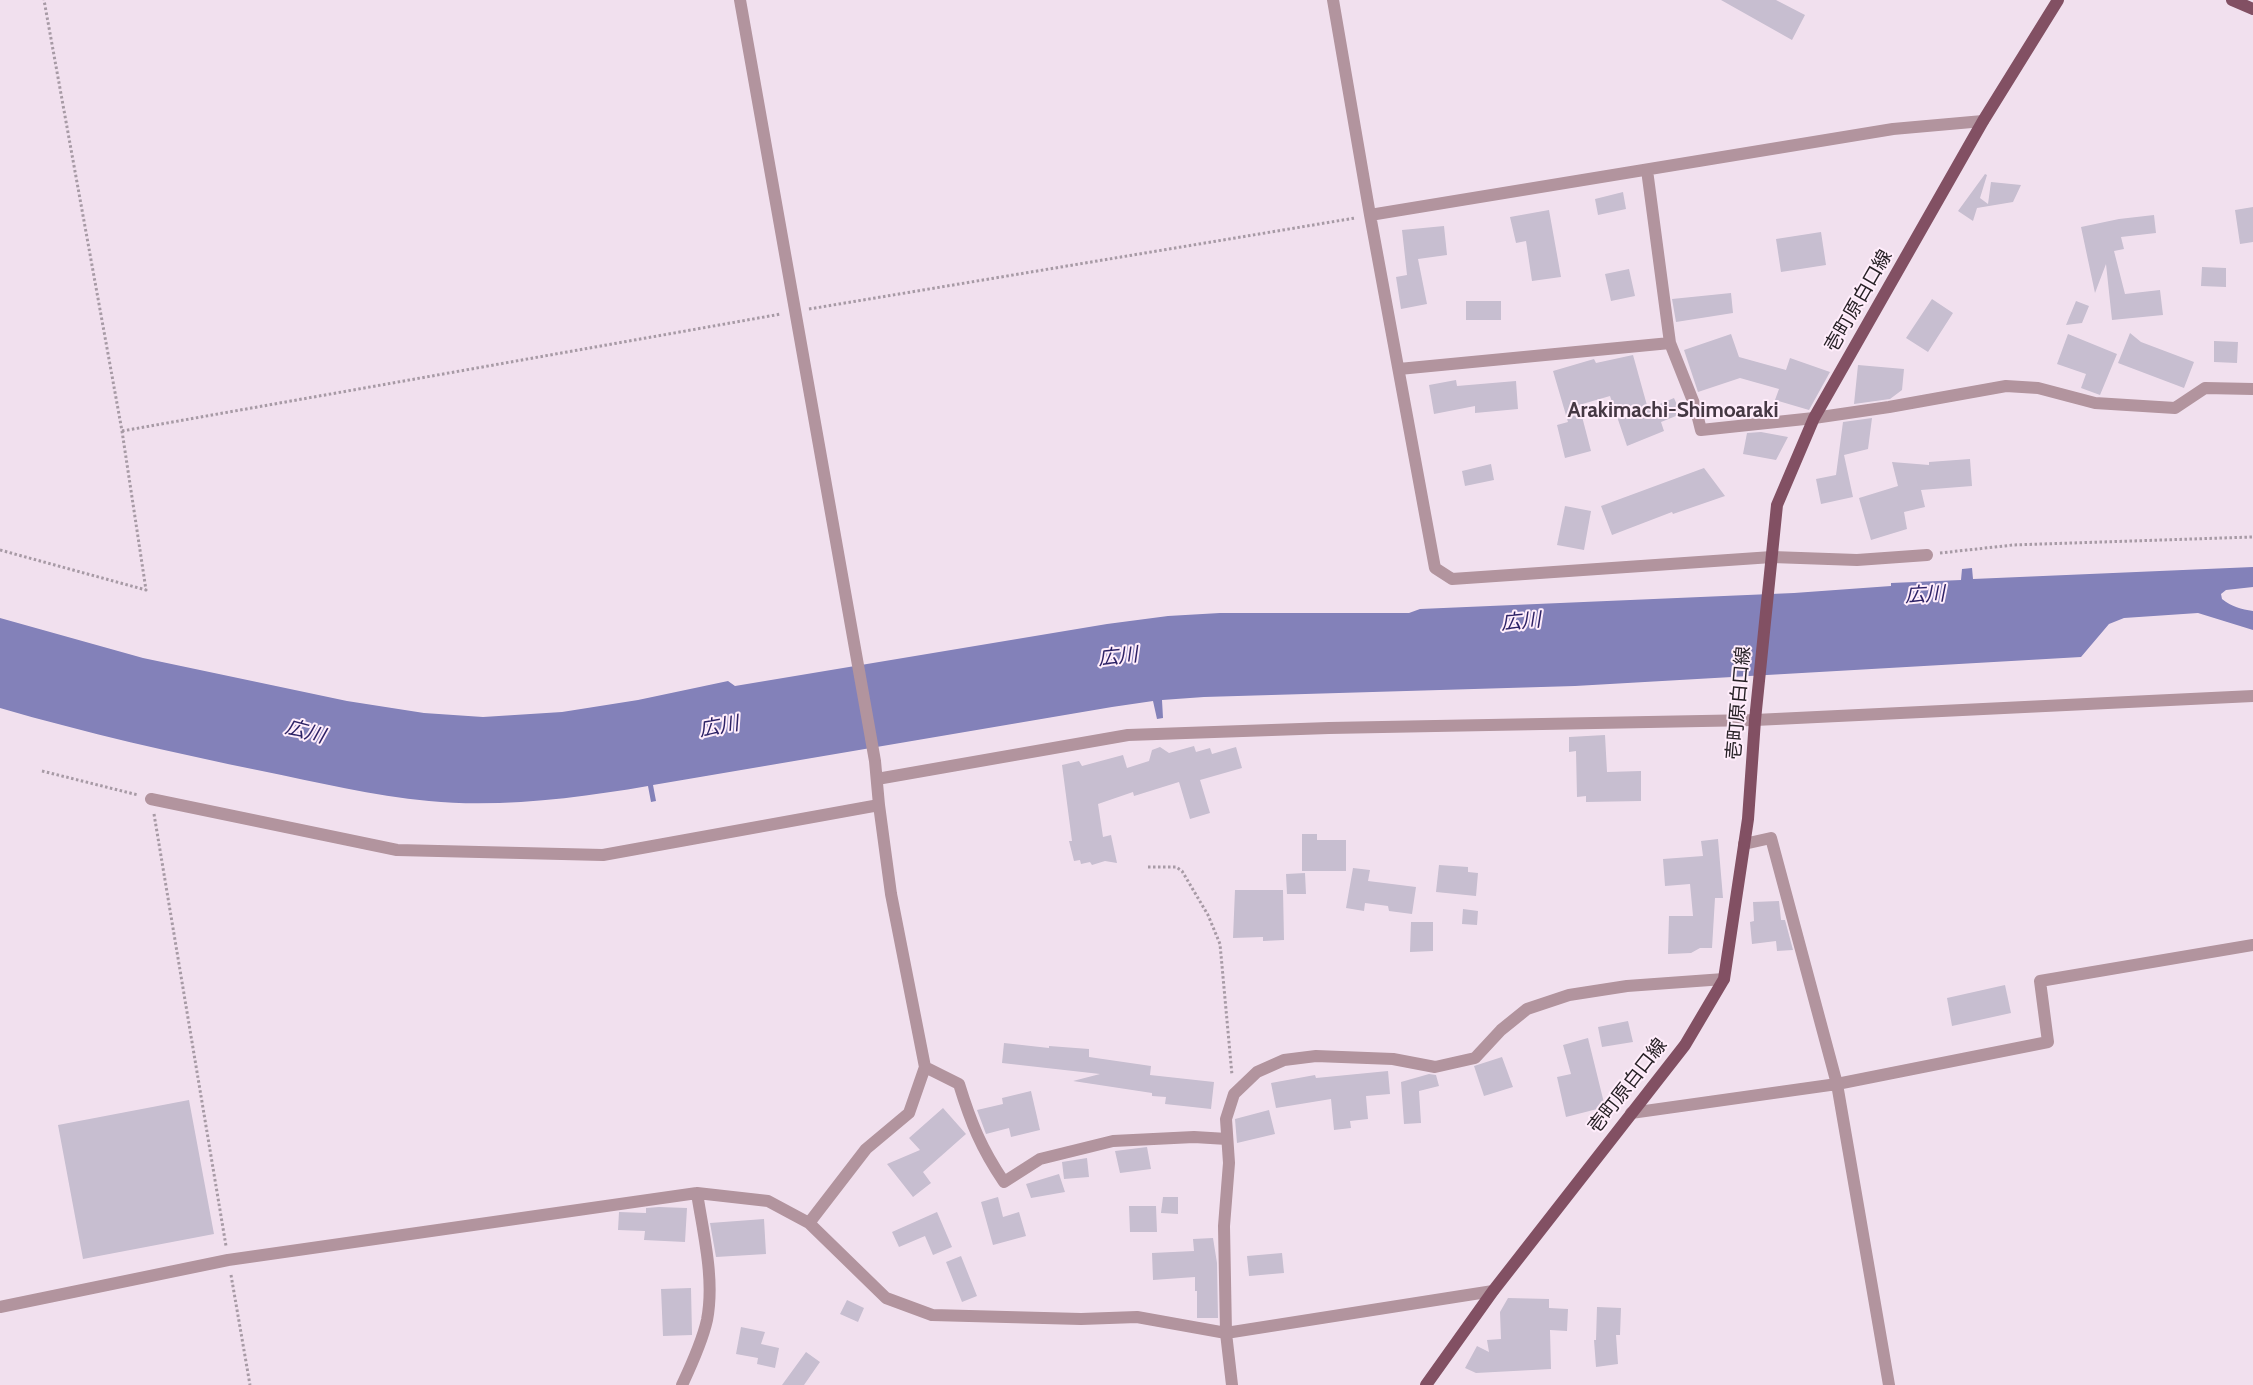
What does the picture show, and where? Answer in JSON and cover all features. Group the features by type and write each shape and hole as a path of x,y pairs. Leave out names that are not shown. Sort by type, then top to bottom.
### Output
{"main road":[{"name":"壱町原白口線","path":"1426,1385 1493,1291 1685,1045 1724,979 1748,819 1754,720 1758,697 1777,505 1814,418 1982,121 2058,0"},
{"path":"2232,0 2253,9"}],"street":[{"path":"740,0 875,761 891,894 925,1066 909,1112 866,1149 809,1223"},
{"path":"1333,0 1370,215 1436,568 1452,579 1857,560 1927,554"},
{"path":"1370,215 1893,129 1982,121"},
{"path":"1647,170 1670,344 1695,406 1701,430 1814,418 2006,386 2038,388 2096,403 2175,408 2205,388 2253,389"},
{"path":"1399,369 1670,344"},
{"path":"877,779 1128,735 1329,728 1754,720 2253,696"},
{"path":"151,799 397,850 603,855 879,805"},
{"path":"1744,844 1771,838 1837,1084 1888,1385"},
{"path":"1631,1113 1837,1084 2048,1042 2040,981 2253,945"},
{"path":"1232,1385 1226,1333 1224,1226 1229,1164 1226,1118 1234,1094 1257,1072 1284,1060 1316,1056 1393,1059 1436,1067 1475,1058 1501,1030 1526,1009 1569,995 1627,986 1724,979"},
{"path":"925,1066 959,1084 973,1129 987,1158 1004,1182 1040,1159 1113,1142 1194,1137 1227,1139"},
{"path":"682,1385 707,1320 708,1264 697,1192"},
{"path":"0,1307 228,1260 697,1192 768,1201 809,1223 886,1298 932,1316 1081,1319 1137,1317 1226,1333 1493,1291"}],"path":[{"path":"0,550 146,590 122,431 44,0"},
{"path":"122,431 795,312 1370,215"},
{"path":"1927,554 2013,546 2253,537"},
{"path":"42,771 151,799 250,1385"},
{"path":"1148,867 1169,866 1182,871 1208,916 1220,944 1234,1094"}],"water":[{"name":"広川","path":"2253,567 2253,587 2226,590 2221,594 2222,599 2229,604 2253,611 2253,630 2198,613 2124,618 2109,624 2081,657 1575,686 1204,697 1162,700 1163,718 1157,719 1153,701 1112,707 653,785 656,801 651,802 648,786 538,801 455,803 387,796 163,750 0,708 0,618 143,658 347,701 424,713 483,717 562,712 638,700 728,681 735,686 1107,624 1168,616 1220,613 1409,613 1420,609 1794,593 1891,586 1891,583 1961,580 1962,569 1972,568 1973,579"}],"building":[{"path":"1721,0 1776,0 1805,15 1792,40"},
{"path":"1985,174 1987,175 1980,198 1988,204 1991,182 2021,185 2013,202 1977,208 1973,221 1958,211"},
{"path":"1623,192 1626,209 1598,215 1595,199"},
{"path":"2253,207 2253,242 2240,244 2235,210"},
{"path":"1549,210 1561,277 1532,281 1526,241 1516,243 1510,217"},
{"path":"2154,215 2156,233 2121,237 2124,249 2114,251 2125,294 2160,290 2163,315 2112,320 2106,264 2095,293 2081,227 2119,219"},
{"path":"1444,226 1447,255 1418,259 1427,304 1401,309 1396,277 1407,275 1402,230"},
{"path":"1821,232 1826,265 1781,272 1776,239"},
{"path":"2202,267 2226,268 2226,287 2201,286"},
{"path":"1629,269 1635,296 1611,301 1605,274"},
{"path":"1731,293 1733,313 1676,322 1672,299"},
{"path":"1932,299 1953,313 1928,352 1906,338"},
{"path":"1466,301 1501,301 1501,320 1466,320"},
{"path":"2076,301 2089,306 2082,323 2066,325"},
{"path":"2130,333 2141,342 2194,362 2184,388 2118,363"},
{"path":"1731,334 1739,357 1786,370 1790,358 1830,372 1809,410 1775,400 1779,389 1740,378 1698,392 1684,350"},
{"path":"2068,334 2117,354 2100,395 2081,388 2086,374 2057,364"},
{"path":"2214,341 2238,342 2237,363 2214,362"},
{"path":"1633,355 1648,409 1674,398 1681,414 1661,422 1664,431 1627,446 1610,396 1579,405 1591,451 1565,458 1557,425 1568,422 1553,371 1594,359 1596,363"},
{"path":"1858,365 1904,369 1902,390 1890,399 1854,404"},
{"path":"1456,380 1457,386 1516,381 1518,409 1475,413 1475,406 1434,414 1429,385"},
{"path":"1872,418 1868,449 1844,455 1853,497 1821,504 1816,479 1836,475 1843,422"},
{"path":"1761,432 1788,437 1776,460 1743,454 1747,433"},
{"path":"1970,459 1972,486 1921,490 1925,507 1904,512 1907,529 1871,540 1859,498 1898,486 1892,462 1929,465 1929,462"},
{"path":"1491,464 1494,480 1465,486 1462,471"},
{"path":"1704,468 1725,496 1673,514 1672,512 1612,535 1601,506"},
{"path":"1565,506 1591,511 1584,550 1557,545"},
{"path":"1605,735 1607,772 1641,771 1641,801 1586,802 1586,796 1577,797 1576,751 1569,752 1569,737"},
{"path":"1194,746 1196,752 1210,748 1212,754 1236,747 1242,768 1200,780 1210,813 1190,819 1179,782 1134,796 1133,792 1098,804 1103,837 1111,835 1117,863 1105,861 1092,865 1090,862 1081,864 1080,860 1074,861 1069,841 1072,841 1062,765 1079,761 1082,766 1123,755 1127,768 1149,761 1152,750 1160,747 1169,753"},
{"path":"1302,834 1317,834 1317,840 1346,840 1346,871 1302,871"},
{"path":"1718,839 1723,898 1715,898 1712,948 1700,948 1691,953 1668,954 1669,916 1693,916 1690,884 1665,886 1663,859 1703,856 1701,841"},
{"path":"1439,865 1468,867 1468,872 1478,873 1476,896 1436,892"},
{"path":"1353,868 1370,870 1368,881 1416,887 1412,914 1389,911 1388,906 1365,903 1364,911 1346,908"},
{"path":"1305,873 1306,894 1287,894 1286,874"},
{"path":"1235,890 1283,890 1284,940 1263,941 1263,937 1233,938"},
{"path":"1779,901 1781,920 1785,920 1793,950 1777,951 1776,941 1752,944 1750,922 1754,921 1753,902"},
{"path":"1463,909 1478,911 1477,925 1462,924"},
{"path":"1411,922 1433,922 1433,951 1410,952"},
{"path":"2005,985 2011,1013 1952,1026 1947,998"},
{"path":"1628,1021 1633,1042 1602,1047 1598,1027"},
{"path":"1588,1038 1605,1107 1566,1117 1557,1077 1571,1074 1563,1045"},
{"path":"1004,1043 1049,1048 1049,1046 1089,1049 1089,1057 1151,1066 1150,1075 1214,1082 1211,1109 1165,1104 1166,1097 1152,1096 1152,1093 1073,1081 1100,1074 1002,1063"},
{"path":"1502,1057 1513,1087 1484,1096 1474,1066"},
{"path":"1388,1071 1390,1094 1366,1096 1368,1119 1350,1121 1351,1128 1334,1130 1331,1099 1276,1108 1271,1083 1315,1075 1316,1078"},
{"path":"1429,1074 1436,1075 1439,1086 1419,1091 1421,1123 1404,1124 1401,1082"},
{"path":"1031,1091 1040,1130 1011,1137 1009,1128 986,1134 977,1110 1003,1104 1002,1098"},
{"path":"189,1100 214,1234 83,1259 58,1125"},
{"path":"943,1108 966,1134 923,1172 931,1183 913,1197 887,1164 920,1150 909,1138"},
{"path":"1269,1110 1275,1134 1237,1143 1235,1119"},
{"path":"1147,1147 1151,1169 1120,1173 1115,1151"},
{"path":"1087,1158 1089,1177 1064,1179 1062,1162"},
{"path":"1059,1174 1065,1192 1031,1198 1026,1184"},
{"path":"998,1197 1003,1217 1019,1212 1026,1236 993,1245 981,1202"},
{"path":"1163,1197 1178,1197 1178,1214 1161,1213"},
{"path":"1129,1206 1156,1206 1157,1232 1130,1232"},
{"path":"646,1208 687,1208 685,1242 644,1240 645,1231 618,1230 619,1212 646,1213"},
{"path":"937,1212 952,1247 933,1255 925,1236 899,1247 892,1232"},
{"path":"764,1219 766,1254 716,1257 710,1223"},
{"path":"1213,1238 1217,1263 1218,1318 1197,1318 1195,1277 1153,1280 1152,1253 1194,1251 1193,1239"},
{"path":"1282,1253 1284,1273 1249,1276 1247,1256"},
{"path":"961,1256 977,1296 962,1302 946,1262"},
{"path":"691,1288 692,1335 663,1336 661,1289"},
{"path":"1508,1298 1549,1299 1549,1308 1568,1309 1567,1331 1550,1330 1551,1369 1476,1373 1465,1368 1477,1346 1489,1352 1487,1340 1501,1339 1500,1312"},
{"path":"847,1300 864,1308 858,1322 840,1314"},
{"path":"1597,1307 1621,1308 1620,1335 1616,1335 1618,1364 1596,1367 1594,1340 1596,1340"},
{"path":"741,1327 765,1332 761,1344 779,1348 775,1368 757,1364 758,1358 736,1354"},
{"path":"806,1352 820,1362 804,1385 782,1385"}],"district":[{"name":"Arakimachi-Shimoaraki","path":"1673,411"}]}
